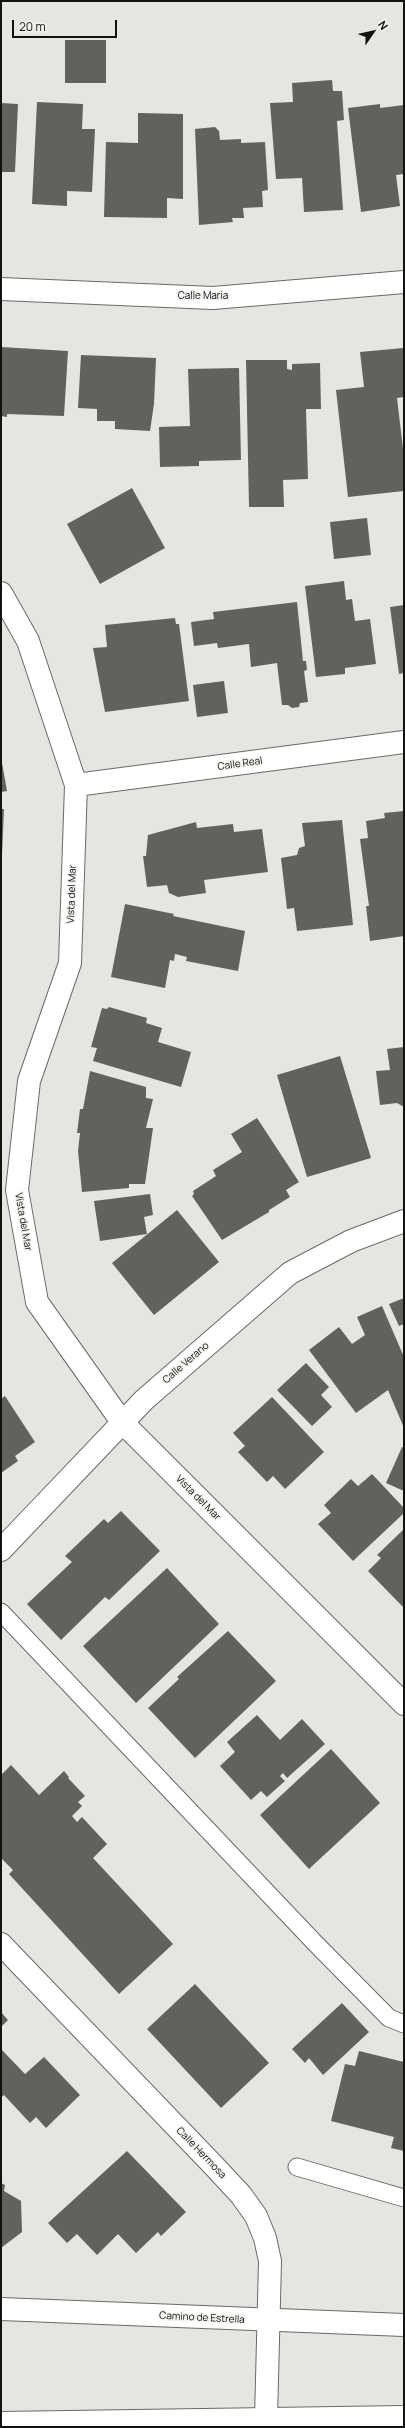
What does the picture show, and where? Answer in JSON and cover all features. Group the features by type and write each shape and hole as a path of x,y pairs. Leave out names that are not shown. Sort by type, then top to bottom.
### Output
{"street":[{"name":"Calle Maria","path":"1,289 213,298 404,282"},
{"name":"Vista del Mar","path":"1,593 28,641 76,785 70,963 29,1081 17,1190 37,1302 122,1422 404,1704"},
{"name":"Calle Real","path":"76,785 404,742"},
{"name":"Calle Verano","path":"1,1550 144,1400 290,1273 351,1241 404,1221"},
{"name":"Calle Hermosa","path":"1,1944 241,2195 256,2216 265,2238 270,2258 270,2321 265,2423"},
{"name":"Camino de Estrella","path":"1,2309 404,2326"},
{"path":"1,2423 25,2425 265,2423 404,2417"}],"lane":[{"path":"1,1612 389,2018 404,2024"},
{"path":"297,2167 404,2198"}],"building":[{"path":"65,40 106,40 106,83 65,83"},
{"path":"332,80 333,91 342,91 344,120 337,121 343,210 304,212 302,178 276,179 270,103 293,102 292,83"},
{"path":"37,102 83,104 82,129 95,129 92,192 67,191 67,206 32,204"},
{"path":"1,103 18,104 15,172 1,172"},
{"path":"380,104 380,108 404,105 404,174 396,175 400,206 361,212 348,108"},
{"path":"138,113 183,114 183,199 167,198 167,218 104,217 106,142 138,143"},
{"path":"215,127 219,131 220,140 241,139 241,143 265,142 268,190 262,191 263,207 243,208 244,218 232,218 233,222 199,225 195,129"},
{"path":"1,347 68,351 64,416 7,414 7,417 1,416"},
{"path":"403,348 404,397 397,398 404,457 404,491 348,497 336,390 364,387 360,352"},
{"path":"81,355 156,358 154,404 150,431 115,429 115,421 97,421 97,409 78,408"},
{"path":"246,360 287,360 287,369 292,370 292,364 320,363 321,409 306,409 308,479 283,480 284,507 249,507"},
{"path":"239,368 241,460 199,461 199,466 160,467 159,427 190,426 188,369"},
{"path":"132,488 165,548 100,584 67,524"},
{"path":"367,518 371,555 334,559 330,522"},
{"path":"344,581 346,600 352,599 355,621 370,619 376,664 345,668 345,674 316,677 305,586"},
{"path":"297,602 303,661 306,661 307,670 304,671 308,702 300,703 299,707 292,708 288,705 282,705 277,663 251,667 249,644 218,648 217,643 194,646 191,622 214,619 213,612"},
{"path":"404,605 404,673 399,674 390,607"},
{"path":"175,618 176,624 179,624 189,701 105,712 93,648 107,647 105,625"},
{"path":"224,681 228,713 197,717 193,685"},
{"path":"1,757 7,791 1,792"},
{"path":"1,809 4,809 2,855 1,855"},
{"path":"404,811 404,936 370,941 366,906 369,906 360,839 368,838 366,821 385,818 384,813"},
{"path":"342,820 353,925 297,931 294,908 287,909 281,858 297,855 299,848 305,846 302,823"},
{"path":"196,822 197,828 233,824 234,832 262,829 268,872 204,880 206,893 178,897 169,893 167,885 147,887 143,856 146,856 148,835"},
{"path":"125,904 245,931 238,971 186,961 187,957 175,954 174,961 170,960 165,988 111,977"},
{"path":"109,1007 147,1018 146,1023 162,1028 158,1042 191,1052 181,1087 93,1061 97,1048 91,1047 102,1008 107,1009"},
{"path":"404,1047 404,1107 397,1103 380,1105 376,1071 390,1070 387,1049"},
{"path":"340,1056 371,1158 307,1177 277,1075"},
{"path":"90,1071 146,1087 146,1098 153,1099 146,1128 153,1128 145,1184 129,1184 129,1188 82,1192 78,1151 80,1133 77,1133 80,1109 83,1109"},
{"path":"257,1118 299,1182 286,1190 290,1197 269,1210 269,1212 222,1240 192,1196 194,1194 193,1191 216,1176 213,1170 242,1152 231,1134"},
{"path":"150,1194 153,1215 144,1217 147,1234 100,1241 94,1201"},
{"path":"177,1210 219,1262 154,1315 112,1263"},
{"path":"404,1298 404,1324 399,1326 389,1304"},
{"path":"382,1306 404,1357 404,1428 388,1390 356,1413 309,1350 339,1327 352,1344 365,1335 357,1317"},
{"path":"306,1363 329,1387 321,1395 332,1407 312,1426 277,1390"},
{"path":"5,1396 35,1442 15,1456 18,1461 1,1473 1,1399"},
{"path":"272,1397 324,1452 285,1489 273,1476 267,1482 238,1452 245,1446 233,1433"},
{"path":"402,1447 404,1448 404,1491 386,1483"},
{"path":"372,1474 404,1508 404,1513 353,1561 318,1524 331,1513 324,1505 351,1479 358,1486"},
{"path":"121,1511 160,1551 109,1600 105,1597 61,1640 27,1604 72,1562 65,1556 104,1519 108,1523"},
{"path":"404,1529 404,1608 368,1571 381,1558 377,1555"},
{"path":"167,1568 219,1624 136,1703 83,1646"},
{"path":"228,1631 276,1681 195,1758 148,1708 179,1679 177,1677"},
{"path":"257,1715 280,1740 302,1719 325,1744 287,1778 283,1773 280,1776 285,1781 267,1797 261,1791 251,1800 220,1766 235,1752 227,1742"},
{"path":"331,1749 380,1803 309,1869 260,1815"},
{"path":"11,1765 39,1795 64,1771 69,1777 68,1778 85,1796 78,1802 82,1806 72,1816 77,1822 82,1817 107,1844 93,1858 173,1944 119,1994 9,1874 13,1870 1,1858 1,1775"},
{"path":"195,1984 269,2063 221,2108 147,2029"},
{"path":"342,2003 369,2032 323,2075 309,2058 305,2063 292,2049"},
{"path":"1,2012 8,2020 1,2027"},
{"path":"1,2049 25,2074 44,2057 80,2095 46,2128 36,2117 30,2123 4,2095 1,2098"},
{"path":"359,2051 404,2062 404,2151 391,2148 394,2137 331,2121 345,2064 355,2066"},
{"path":"127,2151 186,2212 161,2236 158,2232 136,2253 118,2234 97,2255 77,2234 67,2243 48,2223"},
{"path":"1,2183 5,2185 4,2191 21,2201 22,2232 1,2248"}]}
